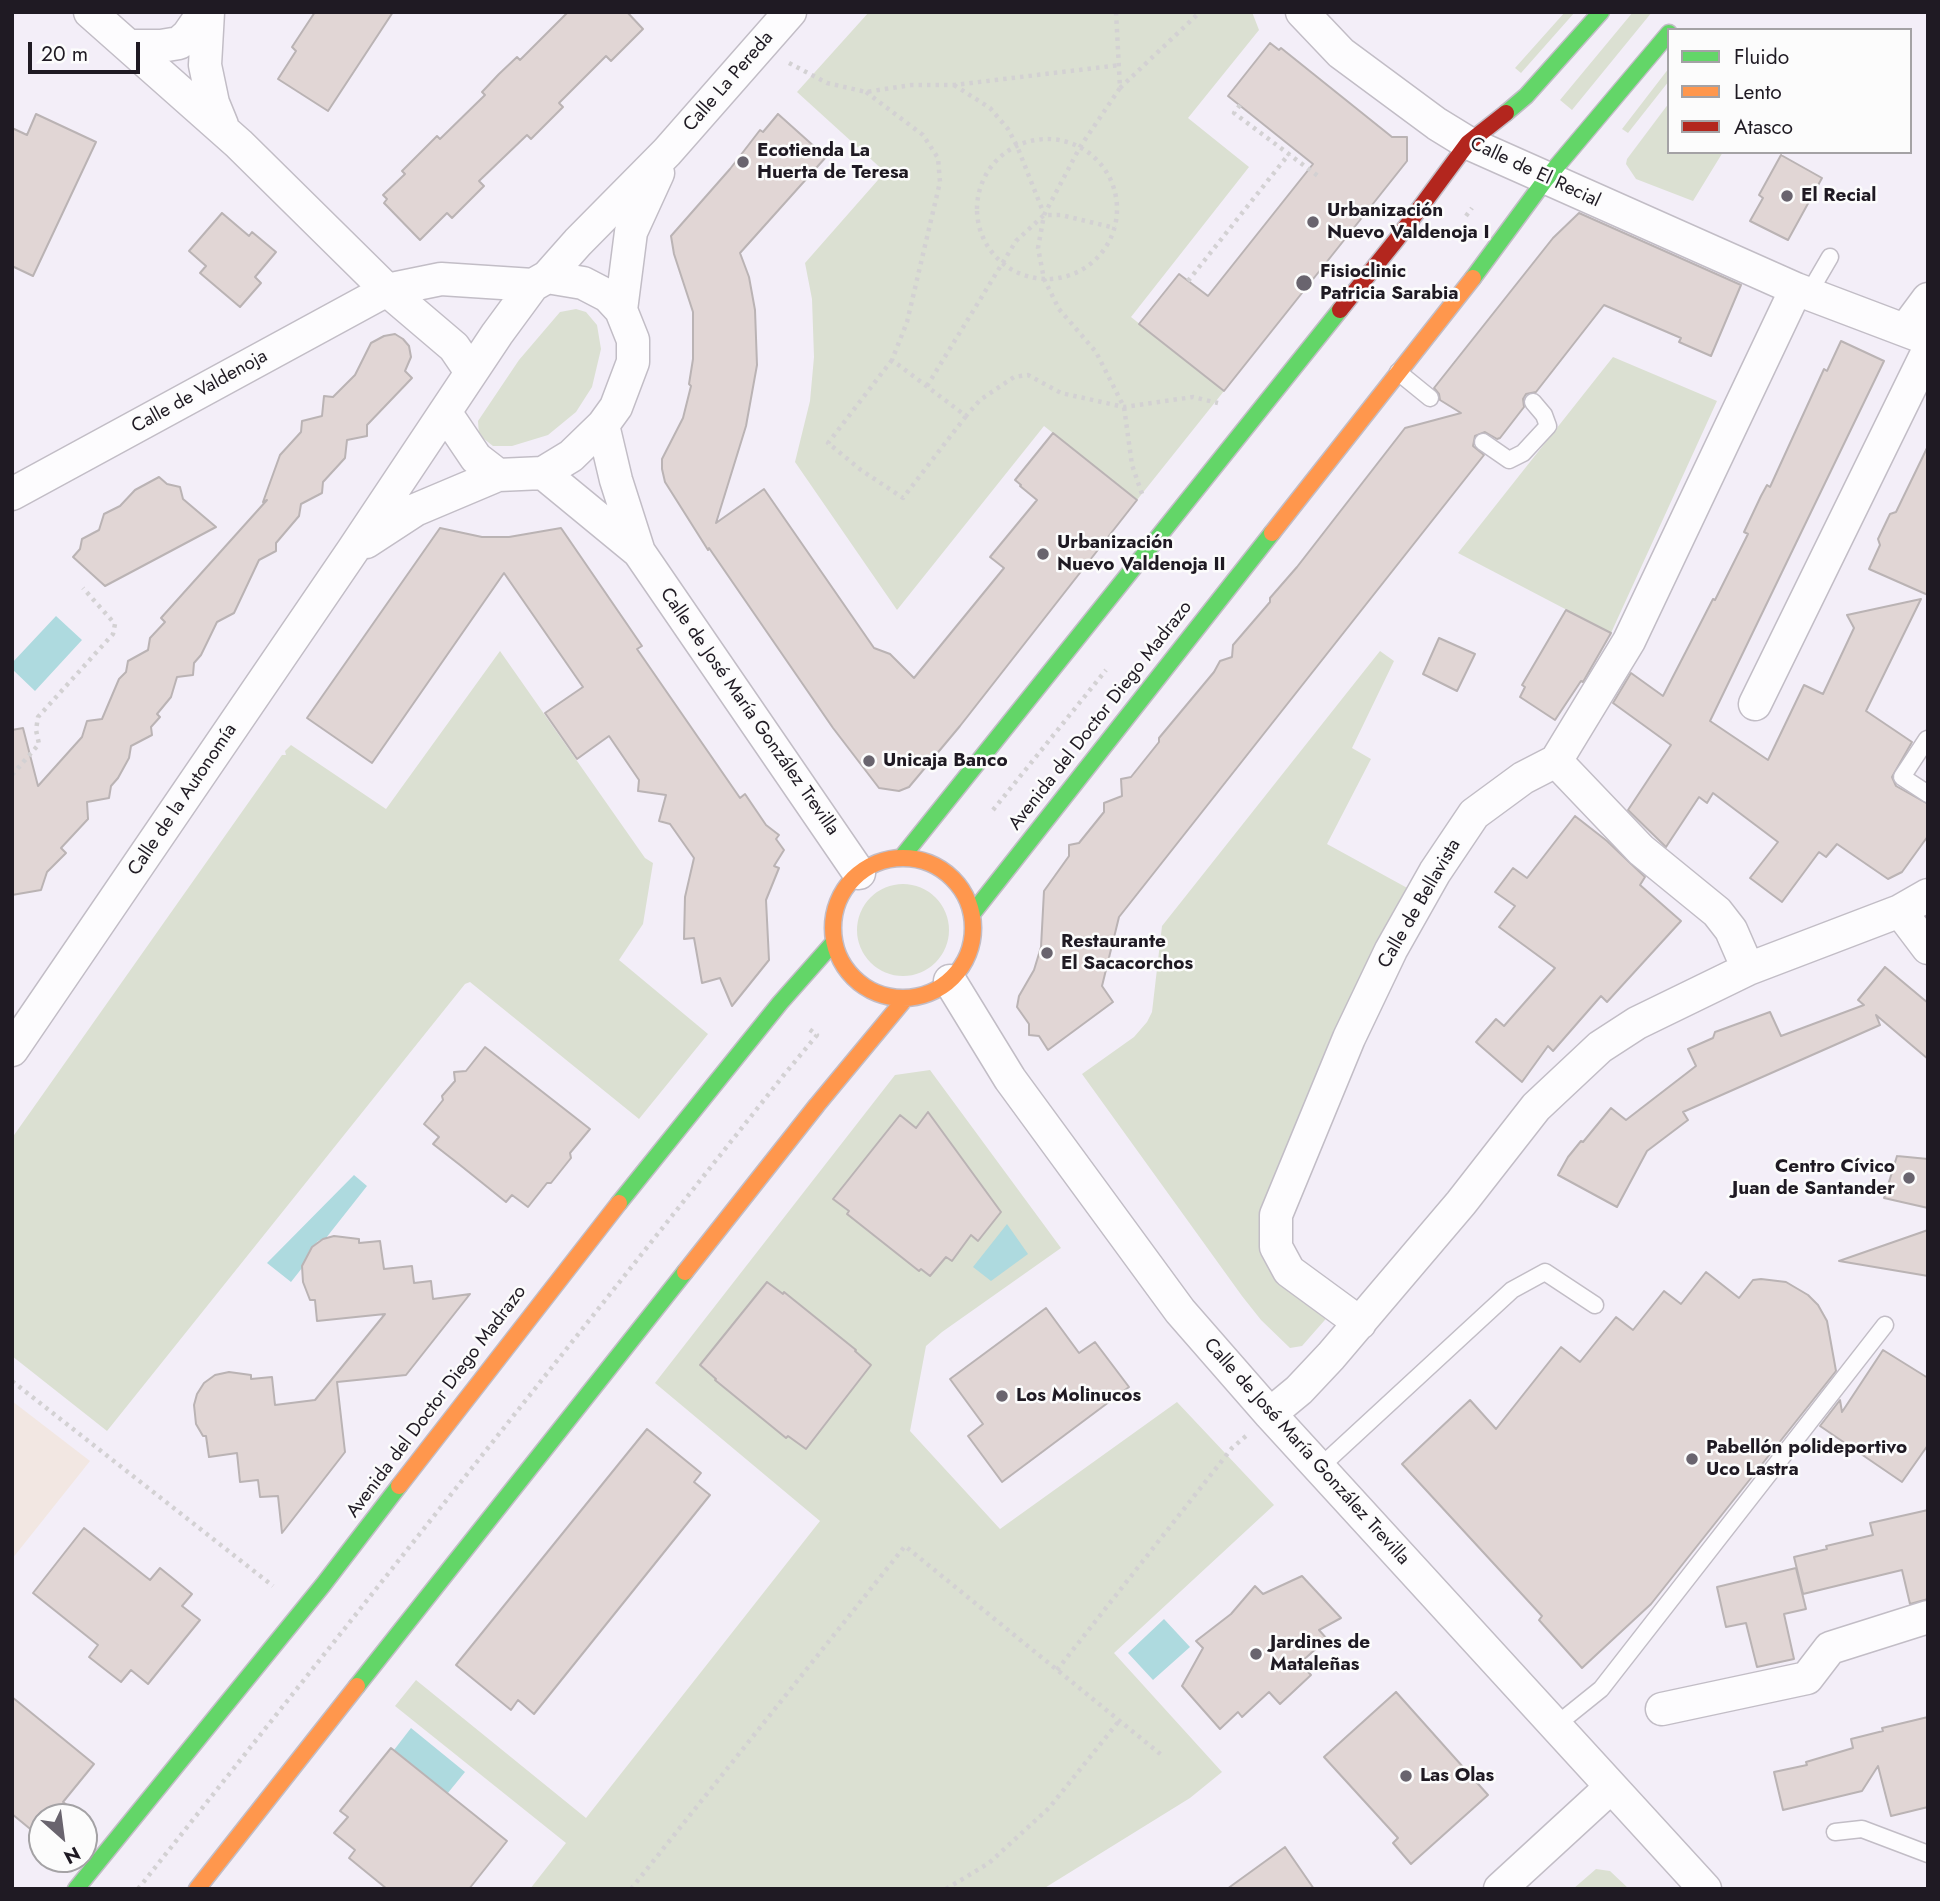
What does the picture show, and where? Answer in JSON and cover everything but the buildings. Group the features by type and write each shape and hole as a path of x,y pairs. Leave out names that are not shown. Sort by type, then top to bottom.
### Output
{"main road":[{"path":"902,857 981,755 1172,522 1397,239 1468,143 1526,96 1601,12"},
{"name":"Avenida del Doctor Diego Madrazo","path":"972,914 1494,251 1546,179 1667,35"},
{"path":"902,857 916,858 936,865 953,878 966,894 972,914 974,932 962,967 950,981 929,993 905,999 881,995 859,984 843,965 834,942 833,916 842,892 859,873 876,862 902,857"},
{"name":"Avenida del Doctor Diego Madrazo","path":"76,1889 323,1585 558,1279 780,1003 834,942"},
{"path":"197,1889 817,1105 905,999"}],"street":[{"path":"90,12 224,130 387,290 454,347 471,372"},
{"path":"129,46 179,43 206,12"},
{"path":"206,12 205,65 213,103 224,130"},
{"name":"Calle La Pereda","path":"540,281 667,152 790,12"},
{"name":"Calle de El Recial","path":"1302,12 1341,53 1437,124 1468,143 1802,291 1920,340"},
{"name":"Calle La Pereda","path":"621,310 631,232 667,152"},
{"name":"Calle de Valdenoja","path":"12,494 387,290 441,279 540,281"},
{"path":"540,281 583,284 608,296 621,310 633,340 633,362 616,407 603,425 571,456 543,473 498,475 476,458 445,412 471,372 540,281"},
{"path":"1748,969 1731,930 1717,912 1641,850 1556,761 1629,641 1802,291"},
{"path":"1755,704 1920,340 1928,299"},
{"name":"Calle de la Autonomía","path":"12,1050 445,412"},
{"name":"Calle de José María González Trevilla","path":"603,425 616,480 639,552"},
{"name":"Calle de José María González Trevilla","path":"543,473 639,552 859,873"},
{"name":"Calle de la Autonomía","path":"353,550 415,510 498,475"},
{"name":"Calle de Bellavista","path":"1360,1323 1289,1271 1276,1247 1276,1215 1349,1038 1391,950 1435,872 1474,814 1523,778 1556,761"},
{"path":"1270,1414 1299,1390 1360,1323 1461,1203 1536,1107 1600,1046 1637,1023 1748,969 1900,911 1928,895"},
{"path":"1900,911 1928,948"},
{"name":"Calle de José María González Trevilla","path":"950,981 1010,1079 1180,1311 1270,1414 1705,1889"},
{"path":"1662,1709 1807,1678 1830,1648 1928,1617"},
{"path":"1500,1889 1611,1787"}],"lane":[{"path":"1802,291 1830,257"},
{"path":"1398,372 1430,398"},
{"path":"1483,442 1509,460 1523,453 1548,426 1544,415 1533,402"},
{"path":"1927,739 1902,777 1928,794"},
{"path":"1320,1468 1512,1290 1545,1272 1595,1305"},
{"path":"1555,1726 1601,1689 1885,1325"},
{"path":"1835,1832 1862,1829 1928,1854"}],"path":[{"path":"1116,12 1120,88"},
{"path":"1172,522 1141,494 1132,465 1124,407 1096,352 1059,309 1044,279 1038,248 1044,215 1080,147 1120,88 1200,12"},
{"path":"760,47 827,83 866,92 911,85 954,85 1120,65"},
{"path":"954,85 990,108 1008,130 1044,215"},
{"path":"866,92 923,135 938,158 940,182 907,322 892,360 828,443 861,470 903,498 980,400 1014,377 1028,375 1061,393 1124,407 1193,397 1215,401 1249,424"},
{"path":"1240,105 1234,113 1318,176"},
{"path":"1038,140 1060,140 1080,147 1101,166 1115,190 1115,228 1107,245 1095,260 1080,270 1063,277 1044,279 1015,271 988,248 980,229 977,210 980,190 988,172 1001,156 1017,146 1038,140"},
{"path":"1188,281 1289,154"},
{"path":"926,386 1016,241 1044,215 1061,215 1115,228"},
{"path":"892,360 966,416"},
{"path":"12,775 39,744 36,730 38,717 113,634 115,624 83,588"},
{"path":"138,1889 817,1035"},
{"path":"12,1381 346,1646"},
{"path":"1057,1670 1232,1448 1270,1414"},
{"path":"631,1889 905,1546 1164,1757"},
{"path":"946,1889 989,1863 1048,1808 1119,1721"},
{"path":"636,1883 644,1889"}],"shaded area":[{"path":"869,12 1252,12 1259,30 1188,118 1249,167 1131,317 1224,391 1137,500 1044,426 897,610 795,462 810,401 814,357 812,299 805,263 885,172 797,92"},
{"path":"1565,12 1575,12 1521,73 1515,68"},
{"path":"1633,12 1652,12 1572,110 1560,100"},
{"path":"1667,71 1667,84 1628,133 1622,129"},
{"path":"1667,106 1667,154 1722,154 1693,201 1636,179 1626,164"},
{"path":"576,309 586,312 597,325 601,349 592,387 576,412 548,435 512,446 493,446 479,435 478,421 519,360 560,312"},
{"path":"1613,357 1717,401 1611,633 1458,553"},
{"path":"500,651 645,858 653,863 643,924 619,960 708,1034 639,1119 470,982 465,984 107,1431 12,1356 12,1138 291,745 386,809"},
{"path":"1380,651 1394,661 1352,748 1371,759 1327,844 1411,890 1266,1197 1260,1237 1263,1248 1331,1313 1302,1346 1290,1348 1261,1320 1242,1296 1082,1074 1134,1037 1147,1022 1152,1012 1162,926"},
{"path":"903,884 929,892 941,904 949,930 941,956 929,968 903,976 877,968 865,956 857,930 865,904 877,892"},
{"path":"930,1070 1061,1248 926,1346 910,1431 1000,1529 1177,1402 1274,1505 1114,1653 1222,1772 1190,1798 1043,1889 530,1889 566,1843 395,1706 416,1680 586,1818 820,1521 655,1383 895,1075"},
{"path":"12,1401 90,1461 12,1559"},
{"path":"1596,1869 1610,1871 1629,1889 1573,1889"}],"water":[{"path":"56,616 82,640 35,691 12,669 12,663"},
{"path":"354,1175 367,1186 326,1238 318,1241 309,1251 302,1268 291,1282 267,1263"},
{"path":"1007,1224 1028,1254 991,1281 973,1267"},
{"path":"1164,1619 1190,1647 1153,1680 1128,1653"},
{"path":"411,1728 465,1772 443,1799 394,1750"}],"traffic: fast":[{"path":"1506,113 1526,96 1601,12"},
{"path":"1473,278 1546,179 1667,35"},
{"path":"902,857 1340,310"},
{"path":"972,914 1272,533"},
{"path":"619,1203 780,1003 834,942"},
{"path":"357,1686 685,1272"},
{"path":"76,1889 323,1585 399,1486"}],"traffic: slow":[{"path":"1272,533 1473,278"},
{"path":"903,858 930,863 953,878 968,901 973,928 968,955 953,978 930,993 903,998 876,993 853,978 838,955 833,928 838,901 853,878 876,863 903,858"},
{"path":"685,1272 905,999"},
{"path":"399,1486 619,1203"},
{"path":"197,1889 357,1686"}],"traffic: jam":[{"path":"1340,310 1468,143 1506,113"}],"place":[{"name":"Ecotienda La Huerta de Teresa","path":"743,162"},
{"name":"El Recial","path":"1787,196"},
{"name":"Urbanización Nuevo Valdenoja I","path":"1313,222"},
{"name":"Fisioclinic Patricia Sarabia","path":"1304,283"},
{"name":"Urbanización Nuevo Valdenoja II","path":"1043,554"},
{"name":"Unicaja Banco","path":"869,761"},
{"name":"Restaurante El Sacacorchos","path":"1047,953"},
{"name":"Centro Cívico Juan de Santander","path":"1909,1178"},
{"name":"Los Molinucos","path":"1002,1396"},
{"name":"Pabellón polideportivo Uco Lastra","path":"1692,1459"},
{"name":"Jardines de Mataleñas","path":"1256,1654"},
{"name":"Las Olas","path":"1406,1776"}]}
